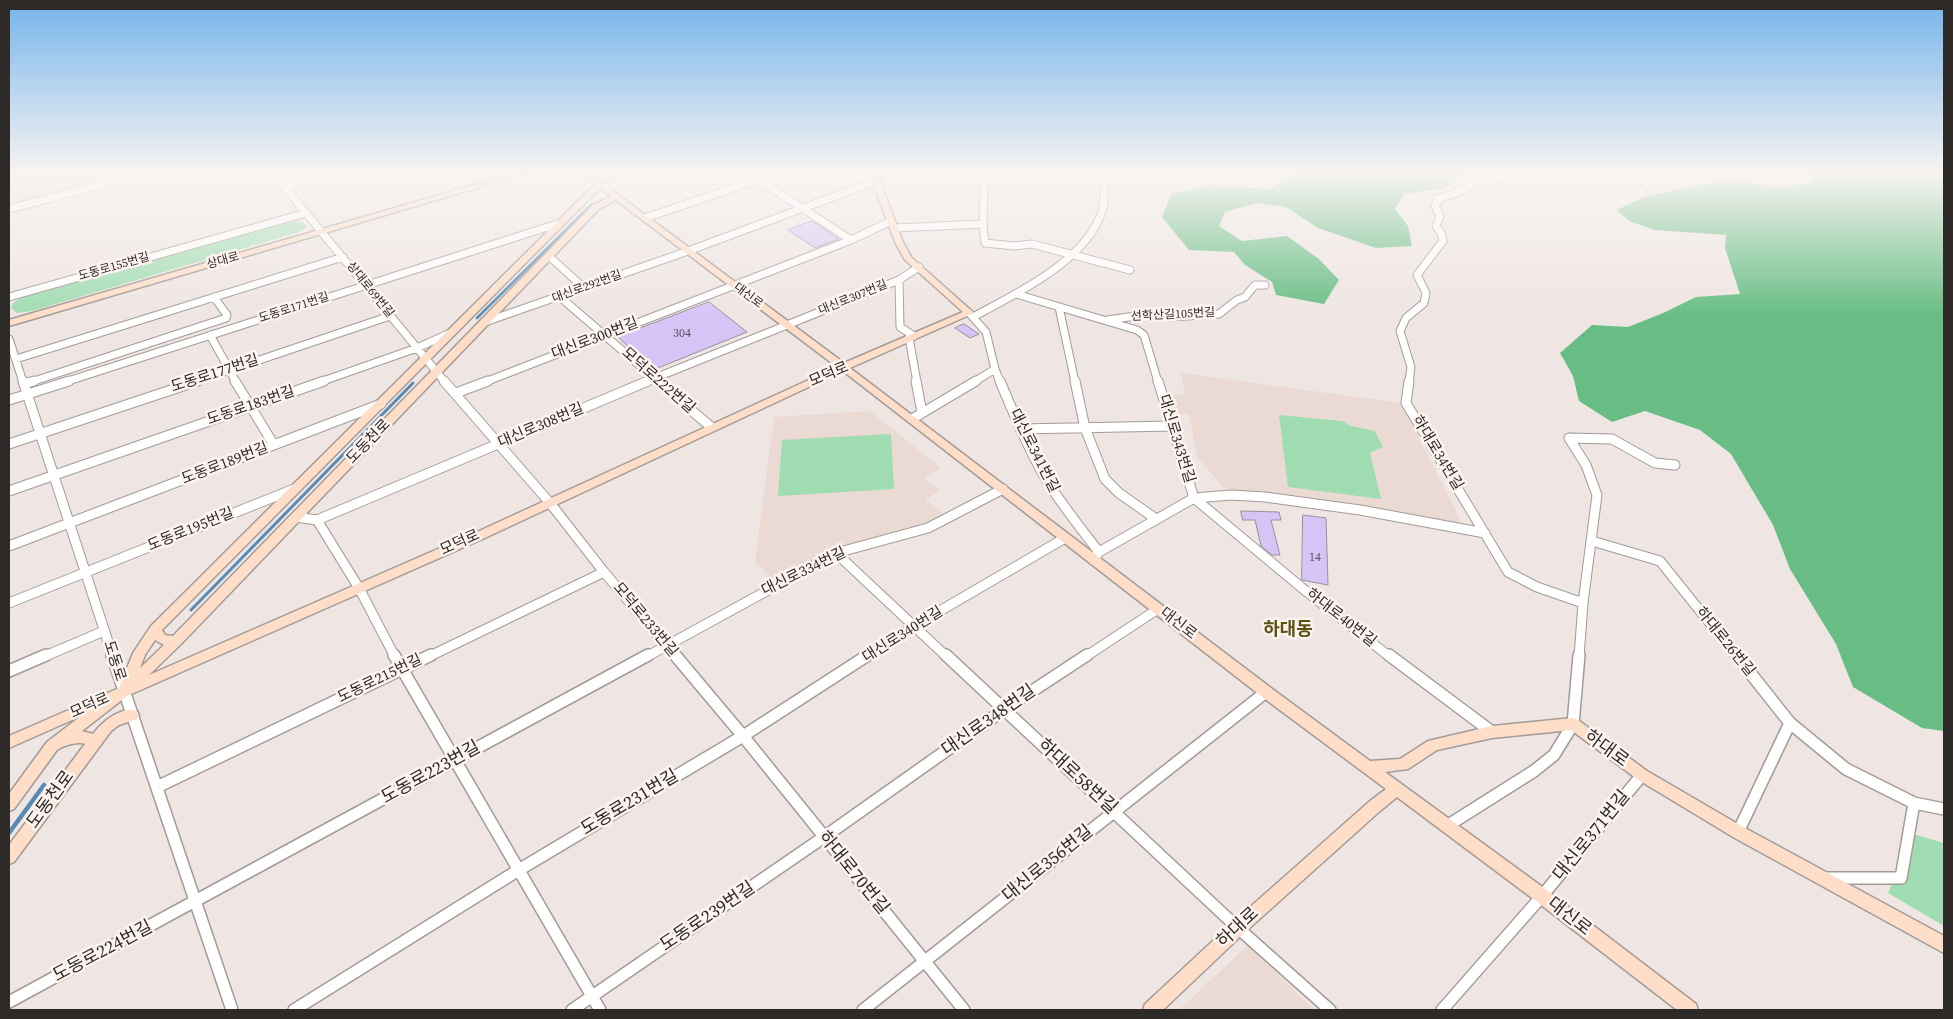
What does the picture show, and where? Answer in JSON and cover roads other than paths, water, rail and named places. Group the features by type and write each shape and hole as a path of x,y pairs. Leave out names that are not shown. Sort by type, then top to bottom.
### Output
{"street":[{"name":"도동로155번길","path":"9,297 279,221"},
{"name":"상대로69번길","path":"312,221 497,444"},
{"name":"상대로","path":"9,324 361,221"},
{"name":"도동천로","path":"124,691 138,653 156,629 562,221"},
{"name":"도동천로","path":"9,805 52,746 124,691 177,640 584,221"},
{"name":"대신로","path":"648,221 845,368 917,416 1003,489 1065,538 1096,556 1158,609 1266,692 1370,767 1396,790 1542,896 1690,1010"},
{"name":"대신로292번길","path":"485,322 771,221"},
{"path":"821,221 851,240"},
{"path":"892,221 899,242 908,258 971,315 1016,294 1073,256 1094,230 1097,221"},
{"path":"983,221 985,243 1014,246 1032,244 1130,270"},
{"name":"하대로34번길","path":"1438,221 1436,226 1442,233 1443,241 1417,275 1426,293 1424,303 1406,318 1400,331 1411,367 1406,403 1508,572 1537,587 1583,603"},
{"name":"도동로171번길","path":"26,389 210,335 560,223"},
{"path":"893,224 983,224"},
{"name":"대신로300번길","path":"456,393 893,224"},
{"path":"549,256 584,288"},
{"path":"16,360 343,257"},
{"name":"대신로307번길","path":"786,325 899,280 919,267"},
{"path":"899,280 900,327 912,337 917,416 995,369"},
{"name":"선학산길105번길","path":"1016,294 1105,320 1143,315 1170,317 1218,314 1237,300 1245,297 1255,285 1265,285"},
{"path":"9,400 26,389 226,318 227,315 214,297"},
{"name":"모덕로222번길","path":"560,297 711,427"},
{"path":"1059,307 1085,428 1105,480 1119,493 1156,519"},
{"name":"모덕로","path":"9,742 550,503 711,427 912,337 971,315"},
{"name":"대신로341번길","path":"971,315 986,332 995,369 1020,429 1053,490 1096,556"},
{"name":"도동로177번길","path":"9,444 390,316"},
{"name":"대신로343번길","path":"1096,556 1194,498 1144,335 1137,330 1105,320"},
{"name":"대신로308번길","path":"317,520 654,378 786,325"},
{"name":"도동로183번길","path":"9,491 417,348 448,334"},
{"path":"210,335 228,369 274,445"},
{"name":"도동로","path":"9,338 156,788 232,1010"},
{"path":"438,347 441,353 457,352"},
{"path":"402,383 420,380 424,386"},
{"name":"도동로189번길","path":"9,546 381,404"},
{"path":"1020,429 1173,426"},
{"path":"1447,826 1534,771 1554,755 1573,724 1583,603 1597,495 1586,465 1569,438 1612,439 1654,463 1675,465"},
{"name":"모덕로233번길","path":"497,444 550,503 604,572 743,736"},
{"name":"도동로195번길","path":"9,603 296,488"},
{"name":"대신로334번길","path":"666,644 836,552 928,528 1003,489"},
{"path":"1194,498 1231,495 1265,497 1360,510 1485,533"},
{"name":"하대로40번길","path":"1194,498 1315,598 1492,732"},
{"path":"296,517 317,520 359,588 401,669 455,760 517,871 600,1010"},
{"name":"대신로340번길","path":"743,736 914,626 1065,538"},
{"name":"하대로26번길","path":"1592,541 1660,561 1790,723 1846,769 1914,803 1944,809"},
{"name":"하대로58번길","path":"836,552 1238,928 1330,1010"},
{"name":"도동로215번길","path":"156,788 604,572"},
{"name":"대신로348번길","path":"824,837 1005,709 1158,609"},
{"path":"156,629 158,637 163,641 177,640"},
{"path":"9,671 104,630"},
{"name":"도동로223번길","path":"196,902 666,644"},
{"name":"대신로356번길","path":"863,1010 1266,692"},
{"name":"도동천로","path":"9,857 93,742 106,727 132,715"},
{"path":"1738,832 1790,723"},
{"name":"하대로","path":"1370,767 1403,765 1433,745 1492,732 1573,724 1642,775 1738,832 1944,945"},
{"path":"52,746 81,735 93,742"},
{"name":"하대로70번길","path":"743,736 964,1010"},
{"name":"도동로231번길","path":"294,1010 517,871 743,736"},
{"name":"대신로371번길","path":"1542,896 1642,775"},
{"name":"하대로","path":"1151,1010 1238,928 1375,806 1396,790"},
{"name":"하대로","path":"1822,878 1901,878 1914,803"},
{"name":"도동로239번길","path":"572,1010 824,837"},
{"path":"1442,1010 1542,896"},
{"name":"도동로224번길","path":"9,1002 196,902"}],"waterway":[{"path":"477,318 575,221"},
{"path":"191,610 413,383"},
{"path":"9,833 44,785"}],"district":[{"name":"하대동","path":"1288,630"}]}
